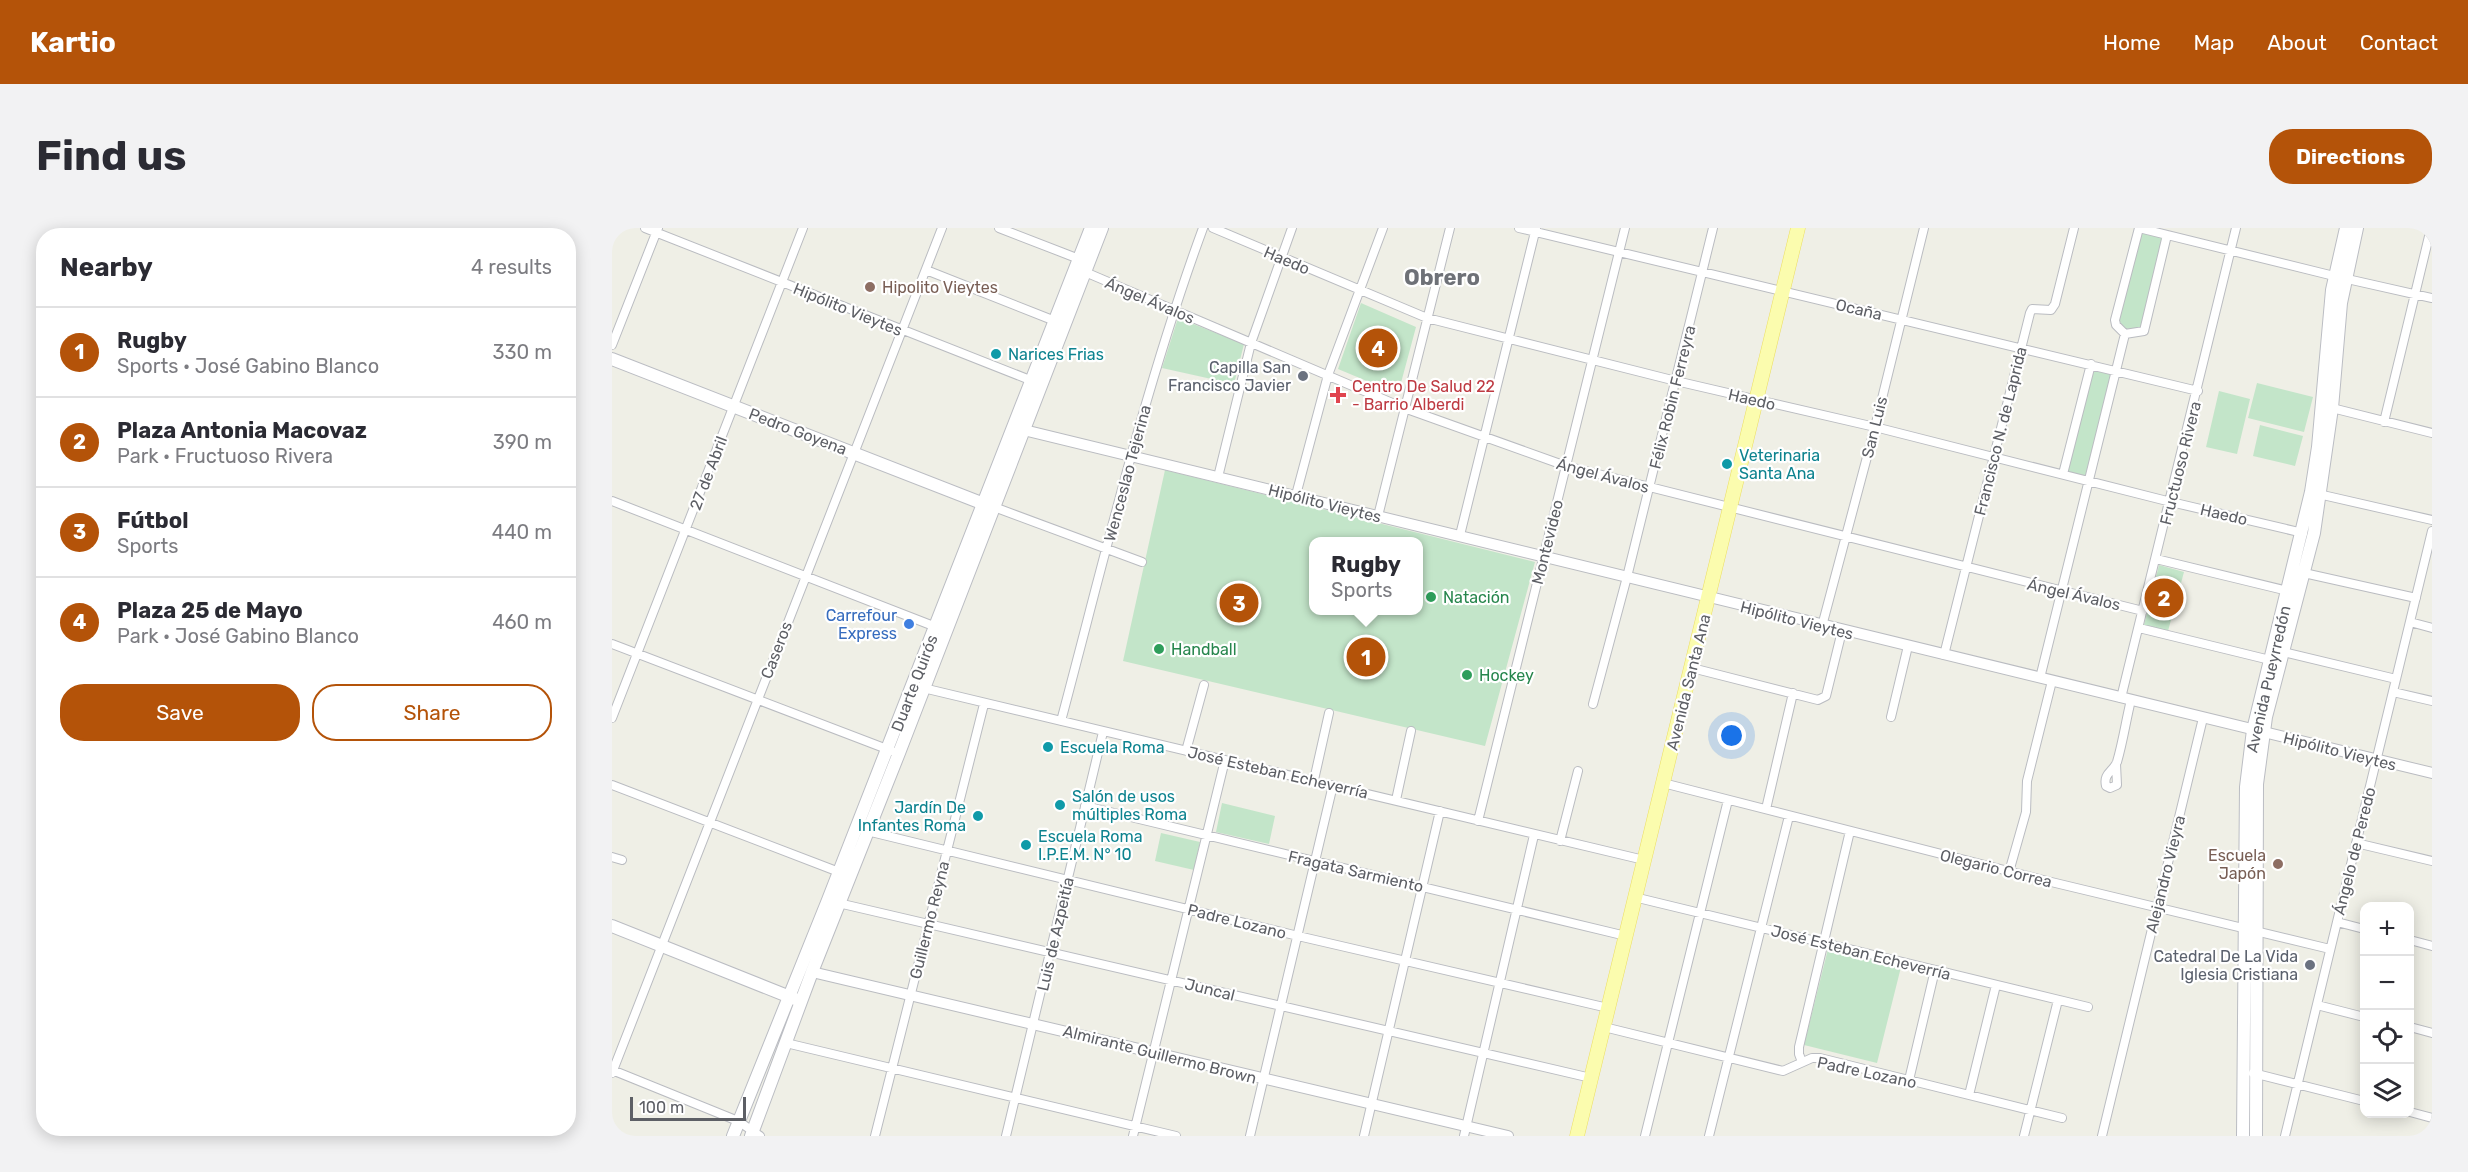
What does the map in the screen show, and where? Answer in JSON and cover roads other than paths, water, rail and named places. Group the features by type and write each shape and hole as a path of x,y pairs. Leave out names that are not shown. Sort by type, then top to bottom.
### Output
{"main road":[{"name":"Duarte Quirós","path":"1036,383 1055,321 1091,228"},
{"name":"Duarte Quirós","path":"755,1135 812,972 834,902 839,872 893,751 1036,383 1102,228"},
{"name":"Avenida Santa Ana","path":"1577,1136 1798,228"},
{"name":"Avenida Pueyrredón","path":"2243,1136 2249,1073 2249,929 2244,804 2270,660 2303,533 2316,493 2318,447 2346,228"},
{"name":"Avenida Pueyrredón","path":"2259,731 2304,573 2332,408 2339,277 2357,228"},
{"name":"Pedro Goyena","path":"612,359 989,506"},
{"name":"Duarte Quirós","path":"918,687 936,627 989,506"},
{"name":"Duarte Quirós","path":"733,1136 789,996 867,831 893,751"},
{"path":"612,927 801,1001"},
{"name":"Avenida Pueyrredón","path":"2249,1073 2256,1136"}],"street":[{"name":"Hipólito Vieytes","path":"645,228 657,230 1036,383"},
{"name":"27 de Abril","path":"612,718 803,228"},
{"name":"Caseros","path":"612,1071 942,228"},
{"path":"999,228 1079,259"},
{"name":"Wenceslao Tejerina","path":"1061,721 1131,456 1173,310 1203,228"},
{"name":"Haedo","path":"1213,228 1427,318 1676,381 1875,427 2303,533"},
{"path":"1218,477 1251,343 1292,228"},
{"path":"1296,495 1328,375 1383,228"},
{"path":"1378,516 1450,228"},
{"name":"Ocaña","path":"1519,228 2198,391"},
{"name":"Montevideo","path":"1478,821 1625,228"},
{"name":"Félix Robin Ferreyra","path":"1593,704 1627,577 1713,228"},
{"name":"San Luis","path":"1822,626 1875,427 1924,228"},
{"name":"Francisco N. de Laprida","path":"1944,655 2030,313 2032,309 2051,310 2055,304 2074,228"},
{"path":"2125,334 2116,325 2115,320 2139,228 2339,277 2432,297"},
{"name":"Fructuoso Rivera","path":"2116,764 2139,628 2236,228"},
{"path":"2384,422 2431,228"},
{"path":"612,345 657,230"},
{"path":"1460,536 1535,230"},
{"path":"2125,334 2144,331 2167,235"},
{"path":"926,270 1055,321"},
{"name":"Ángel Ávalos","path":"1084,272 1404,408 1566,466 2143,611"},
{"path":"2040,678 2125,334"},
{"path":"2063,474 2091,364"},
{"path":"2332,408 2432,433"},
{"name":"Hipólito Vieytes","path":"1018,429 2432,773"},
{"path":"2316,493 2432,520"},
{"path":"612,501 936,627"},
{"name":"Pedro Goyena","path":"989,506 1142,562"},
{"name":"Ángelo de Peredo","path":"2285,1136 2432,531"},
{"path":"2156,559 2288,591"},
{"path":"2304,573 2416,598"},
{"path":"2410,622 2432,628"},
{"path":"2139,628 2270,660"},
{"path":"1692,668 1818,700 1826,696 1842,631"},
{"path":"612,644 893,751"},
{"path":"1891,717 1908,646"},
{"path":"2283,652 2396,679"},
{"path":"2009,872 2026,812 2027,781 2052,681"},
{"path":"1186,751 1204,685"},
{"name":"José Esteban Echeverría","path":"918,687 1644,860"},
{"path":"2393,692 2432,701"},
{"path":"1766,809 1793,693"},
{"name":"Guillermo Reyna","path":"875,1136 984,704"},
{"path":"1314,780 1329,713"},
{"name":"Alejandro Vieyra","path":"2102,1136 2203,718"},
{"path":"1396,800 1411,731"},
{"name":"Luis de Azpeitía","path":"1006,1136 1103,732"},
{"path":"1133,1136 1225,760"},
{"path":"1560,841 1578,771"},
{"name":"Olegario Correa","path":"1663,783 2009,872 2330,950"},
{"path":"612,785 839,872"},
{"path":"1250,1136 1333,785"},
{"path":"1645,1136 1728,800"},
{"name":"Fragata Sarmiento","path":"1085,806 1626,936"},
{"path":"1364,1136 1440,811"},
{"path":"1709,1136 1789,816"},
{"name":"Padre Lozano","path":"867,831 1298,936 1608,1008"},
{"path":"1802,1062 1798,1054 1799,1047 1850,831"},
{"path":"1466,1131 1519,909 1534,835"},
{"path":"2356,843 2432,861"},
{"path":"612,856 622,860"},
{"name":"José Esteban Echeverría","path":"1634,897 2088,1007"},
{"name":"Juncal","path":"834,902 1389,1033 1591,1078"},
{"path":"2337,922 2360,928"},
{"path":"2414,941 2432,946"},
{"path":"1909,1080 1935,970"},
{"name":"Almirante Guillermo Brown","path":"812,972 1372,1104 1466,1131 1508,1136"},
{"path":"1969,1095 1996,985"},
{"path":"2025,1136 2058,1000"},
{"path":"2317,1005 2360,1016"},
{"name":"Padre Lozano","path":"1604,1027 1783,1071 1802,1062 1820,1058 2062,1118"},
{"path":"2414,1029 2432,1033"},
{"path":"786,1043 1176,1136"},
{"path":"612,1071 738,1121 755,1135"},
{"path":"2249,1073 2360,1100"},
{"path":"2414,1113 2432,1118"}],"place":[{"name":"Hipolito Vieytes","path":"870,287"},
{"name":"Plaza 25 de Mayo","path":"1378,348"},
{"name":"Narices Frias","path":"996,354"},
{"name":"Capilla San Francisco Javier","path":"1303,376"},
{"name":"Centro De Salud 22 - Barrio Alberdi","path":"1338,395"},
{"name":"Veterinaria Santa Ana","path":"1727,464"},
{"name":"Natación","path":"1431,597"},
{"name":"Plaza Antonia Macovaz","path":"2164,598"},
{"name":"Fútbol","path":"1239,603"},
{"name":"Carrefour Express","path":"909,624"},
{"name":"Handball","path":"1159,649"},
{"name":"Rugby","path":"1366,657"},
{"name":"Hockey","path":"1467,675"},
{"name":"Escuela Roma","path":"1048,747"},
{"name":"Salón de usos múltiples Roma","path":"1060,805"},
{"name":"Jardín De Infantes Roma","path":"978,816"},
{"name":"Escuela Roma I.P.E.M. N° 10","path":"1026,845"},
{"name":"Escuela Japón","path":"2278,864"},
{"name":"Catedral De La Vida Iglesia Cristiana","path":"2310,965"}],"district":[{"name":"Obrero","path":"1442,277"}]}
